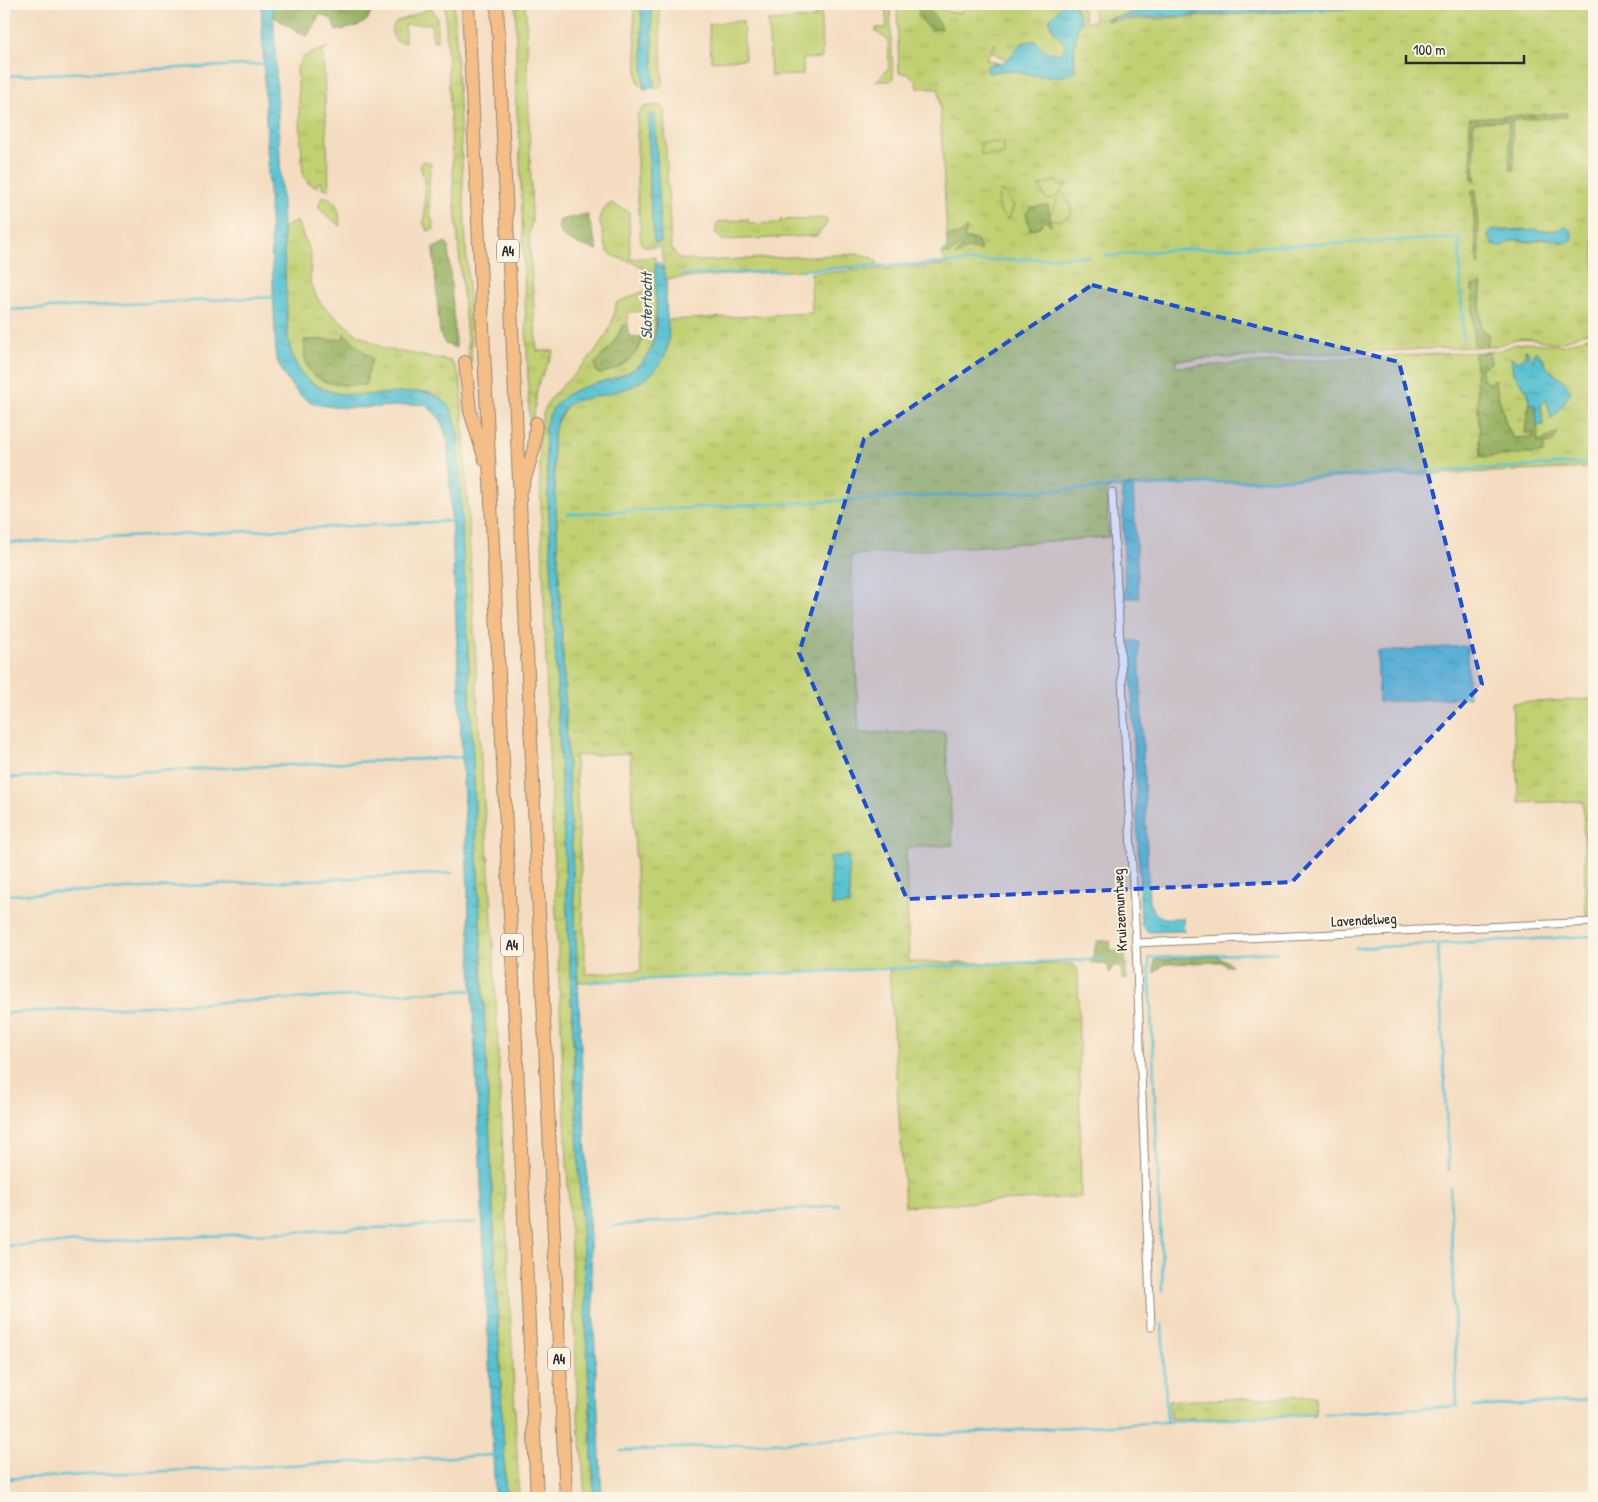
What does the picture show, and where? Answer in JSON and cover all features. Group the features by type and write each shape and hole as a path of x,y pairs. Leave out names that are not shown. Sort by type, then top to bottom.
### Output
{"highway":[{"name":"A4","path":"468,4 537,1498"},
{"name":"A4","path":"497,4 566,1498"},
{"name":"A4","path":"465,362 470,411 490,478"},
{"name":"A4","path":"519,498 534,448 536,423"}],"street":[{"name":"Kruizemuntweg","path":"1112,492 1136,943 1152,1327"},
{"name":"Lavendelweg","path":"1136,943 1594,922"}],"highlighted area":[{"path":"1092,285 1399,362 1482,684 1292,882 907,899 799,653 864,439"}],"green space":[{"path":"273,4 371,4 371,11 366,21 361,24 336,31 332,19 320,14 307,37 274,17"},
{"path":"445,4 454,4 472,363 469,360 454,196"},
{"path":"516,4 525,4 526,17 532,221 529,234 537,351 554,351 538,384 531,434 519,132 516,103"},
{"path":"633,4 641,4 644,89 638,83"},
{"path":"651,4 659,4 663,84 658,89 654,88"},
{"path":"885,4 890,4 893,78 890,81 876,81 889,68 888,40 876,32 876,28 887,28"},
{"path":"897,4 938,4 938,7 949,12 960,13 965,4 1064,4 1050,18 1050,24 1066,46 1061,54 1046,52 1035,41 1020,45 1007,60 992,52 995,43 986,59 1001,64 992,63 989,73 1009,69 1031,76 1075,71 1074,50 1078,24 1081,22 1074,4 1081,4 1086,22 1094,21 1094,4 1356,4 1339,7 1302,7 1279,10 1170,5 1106,21 1451,4 1594,4 1594,119 1587,120 1587,123 1594,126 1594,185 1590,187 1594,192 1594,334 1583,333 1568,340 1558,342 1523,338 1487,347 1486,339 1481,329 1482,284 1472,286 1474,347 1176,360 1176,367 1499,351 1513,345 1525,343 1564,345 1591,336 1594,338 1594,468 1122,486 1106,490 1109,537 851,555 859,733 945,732 953,845 906,848 909,962 1073,964 1078,970 1081,1197 905,1206 889,969 578,982 553,445 555,426 567,405 575,400 594,396 667,350 667,320 812,313 811,273 948,265 941,253 949,254 963,246 955,255 968,247 964,238 967,229 962,234 947,236 939,89 917,88 916,81 909,74 899,73","holes":["1561,227 1561,243 1552,239 1528,242 1507,241 1490,231 1523,229 1543,231 1559,230","1489,352 1491,363 1480,369 1483,380 1489,384 1494,380 1506,424 1513,438 1534,437 1533,434 1525,433 1529,403 1528,392 1513,373 1518,361 1525,355 1535,362 1542,356 1547,368 1563,380 1547,401 1541,403 1543,425 1537,426 1538,443 1557,433 1545,444 1543,453 1481,456 1475,354","630,753 641,971 586,974 575,756"]},
{"path":"431,8 437,18 437,41 433,41 431,23 405,25 405,43 395,40 391,31 396,22"},
{"path":"923,8 932,13 941,29 930,30 918,15 919,10"},
{"path":"821,10 822,58 803,59 803,75 771,76 768,21 815,18 815,11"},
{"path":"743,21 745,59 711,61 709,24"},
{"path":"328,47 323,52 329,189 322,188 322,182 318,182 317,187 308,183 303,176 297,68 304,56"},
{"path":"658,105 664,108 671,248 679,259 700,261 859,254 871,257 878,265 665,279 661,247 647,247 641,244 637,188 637,115 643,107"},
{"path":"1567,113 1567,117 1512,120 1514,170 1510,169 1508,121 1473,122 1475,181 1472,180 1469,118"},
{"path":"1004,142 1004,154 981,155 981,143"},
{"path":"423,161 431,163 429,200 434,229 428,231 423,223 425,219 424,181 420,165"},
{"path":"1055,181 1060,186 1068,184 1056,197 1047,200 1039,186"},
{"path":"1472,190 1476,190 1480,266 1477,264"},
{"path":"1000,192 1004,192 1014,206 1008,220 999,208"},
{"path":"1064,194 1072,214 1060,221 1050,219 1050,213 1057,205 1056,200"},
{"path":"322,196 332,200 337,206 340,226 318,208"},
{"path":"611,203 629,212 630,259 655,257 656,302 654,337 643,362 629,372 613,379 580,389 565,396 553,409 545,428 594,1498 585,1498 581,1438 579,1436 548,730 539,443 540,429 546,406 556,392 600,345 606,336 614,315 616,303 649,289 648,277 644,277 642,266 614,256 607,251 599,219 602,211","holes":["644,311 645,334 639,349 598,359 612,346 621,328 628,325 628,312"]},
{"path":"1048,205 1051,226 1045,221 1039,227 1030,230 1026,213 1031,207"},
{"path":"587,214 598,250 570,241 560,233 560,220"},
{"path":"781,218 783,220 826,218 827,224 817,236 722,240 715,233 718,222 748,219 749,224 780,223"},
{"path":"297,221 311,255 310,282 321,304 354,332 385,349 451,361 457,370 461,383 481,760 491,897 519,1498 506,1498 468,646 452,410 440,398 427,392 342,394 313,384 302,373 293,358 288,338 283,228","holes":["344,334 346,385 329,382 313,374 344,339"]},
{"path":"967,228 964,238 977,240 981,251 968,248 959,255 955,255 963,247 960,246 949,254 941,253 947,249 947,236 961,234"},
{"path":"446,242 448,245 456,348 445,344 440,334 433,248"},
{"path":"1482,284 1480,300 1481,328 1489,334 1487,347 1474,347 1472,286"},
{"path":"623,325 628,325 628,334 633,338 643,336 637,351 623,365 601,374 597,373 595,363 612,346"},
{"path":"344,333 372,359 365,385 323,381 315,377 306,363 304,340 343,339"},
{"path":"1489,352 1491,363 1480,369 1484,380 1489,384 1494,379 1506,424 1513,438 1534,437 1533,434 1525,433 1529,403 1536,406 1538,443 1558,432 1554,441 1545,444 1543,453 1481,457 1475,354"},
{"path":"1594,699 1594,916 1586,916 1583,801 1519,803 1512,703"},
{"path":"1097,941 1110,941 1111,951 1125,952 1127,979 1122,980 1121,967 1114,965 1109,973 1108,965 1091,963"},
{"path":"1218,956 1232,965 1226,966 1221,962 1164,964 1154,973 1155,960"},
{"path":"1315,1396 1316,1415 1170,1419 1169,1401"}],"water":[{"path":"261,4 273,4 288,338 293,359 302,374 314,384 327,391 361,395 418,392 435,395 446,403 450,409 458,431 506,1498 495,1498 448,443 441,420 425,404 346,408 317,404 307,400 296,391 278,363 276,357"},
{"path":"641,4 651,4 654,88 644,89"},
{"path":"1064,4 1074,4 1082,22 1078,25 1074,50 1075,71 1064,76 1053,77 1011,71 989,73 986,71 988,65 1003,62 1023,43 1036,41 1046,52 1061,54 1066,46 1050,24 1050,18"},
{"path":"1356,4 1451,5 1105,19 1170,5 1279,10 1302,7 1339,7"},
{"path":"655,114 661,242 657,243 654,242 649,183 649,115"},
{"path":"1566,226 1572,232 1573,239 1566,243 1544,238 1532,242 1516,239 1500,247 1493,245 1488,236 1489,231 1499,229 1506,231 1529,231 1534,229 1543,231 1559,230 1561,227"},
{"path":"658,262 662,266 665,276 668,334 666,351 660,363 653,373 632,386 609,394 577,400 569,404 558,419 553,445 602,1498 594,1498 545,428 553,409 565,396 581,388 615,378 630,371 644,360 655,335 655,266"},
{"path":"1525,350 1527,350 1530,358 1534,361 1533,354 1536,351 1547,367 1567,384 1571,392 1556,415 1551,418 1547,401 1541,403 1543,425 1537,426 1536,406 1529,403 1528,392 1513,373 1511,357 1518,361 1525,358"},
{"path":"1133,485 1139,598 1125,598 1122,486"},
{"path":"1130,640 1139,642 1149,903 1159,916 1183,918 1184,931 1149,932 1141,925"},
{"path":"1467,646 1469,697 1379,702 1377,651"},
{"path":"848,855 850,904 832,906 830,857"}],"waterway":[{"path":"4,76 267,64"},
{"path":"1104,256 1169,250 1459,238 1463,341"},
{"path":"802,270 1089,256"},
{"path":"683,275 783,271"},
{"path":"4,310 274,297"},
{"path":"1133,487 1594,463"},
{"path":"567,514 1123,487"},
{"path":"4,543 452,521"},
{"path":"4,778 464,757"},
{"path":"4,895 452,873"},
{"path":"1356,948 1594,936"},
{"path":"1438,945 1449,1170"},
{"path":"1163,1291 1149,958 1277,952"},
{"path":"590,982 1104,959"},
{"path":"4,1013 474,990"},
{"path":"1325,1414 1457,1406 1450,1188"},
{"path":"613,1226 839,1205"},
{"path":"4,1246 476,1223"},
{"path":"621,1451 1167,1422 1162,1324"},
{"path":"1472,1407 1594,1400"},
{"path":"1167,1422 1314,1414"},
{"path":"4,1479 493,1455"}],"water label":[{"name":"Slotertocht","path":"646,306"}]}
